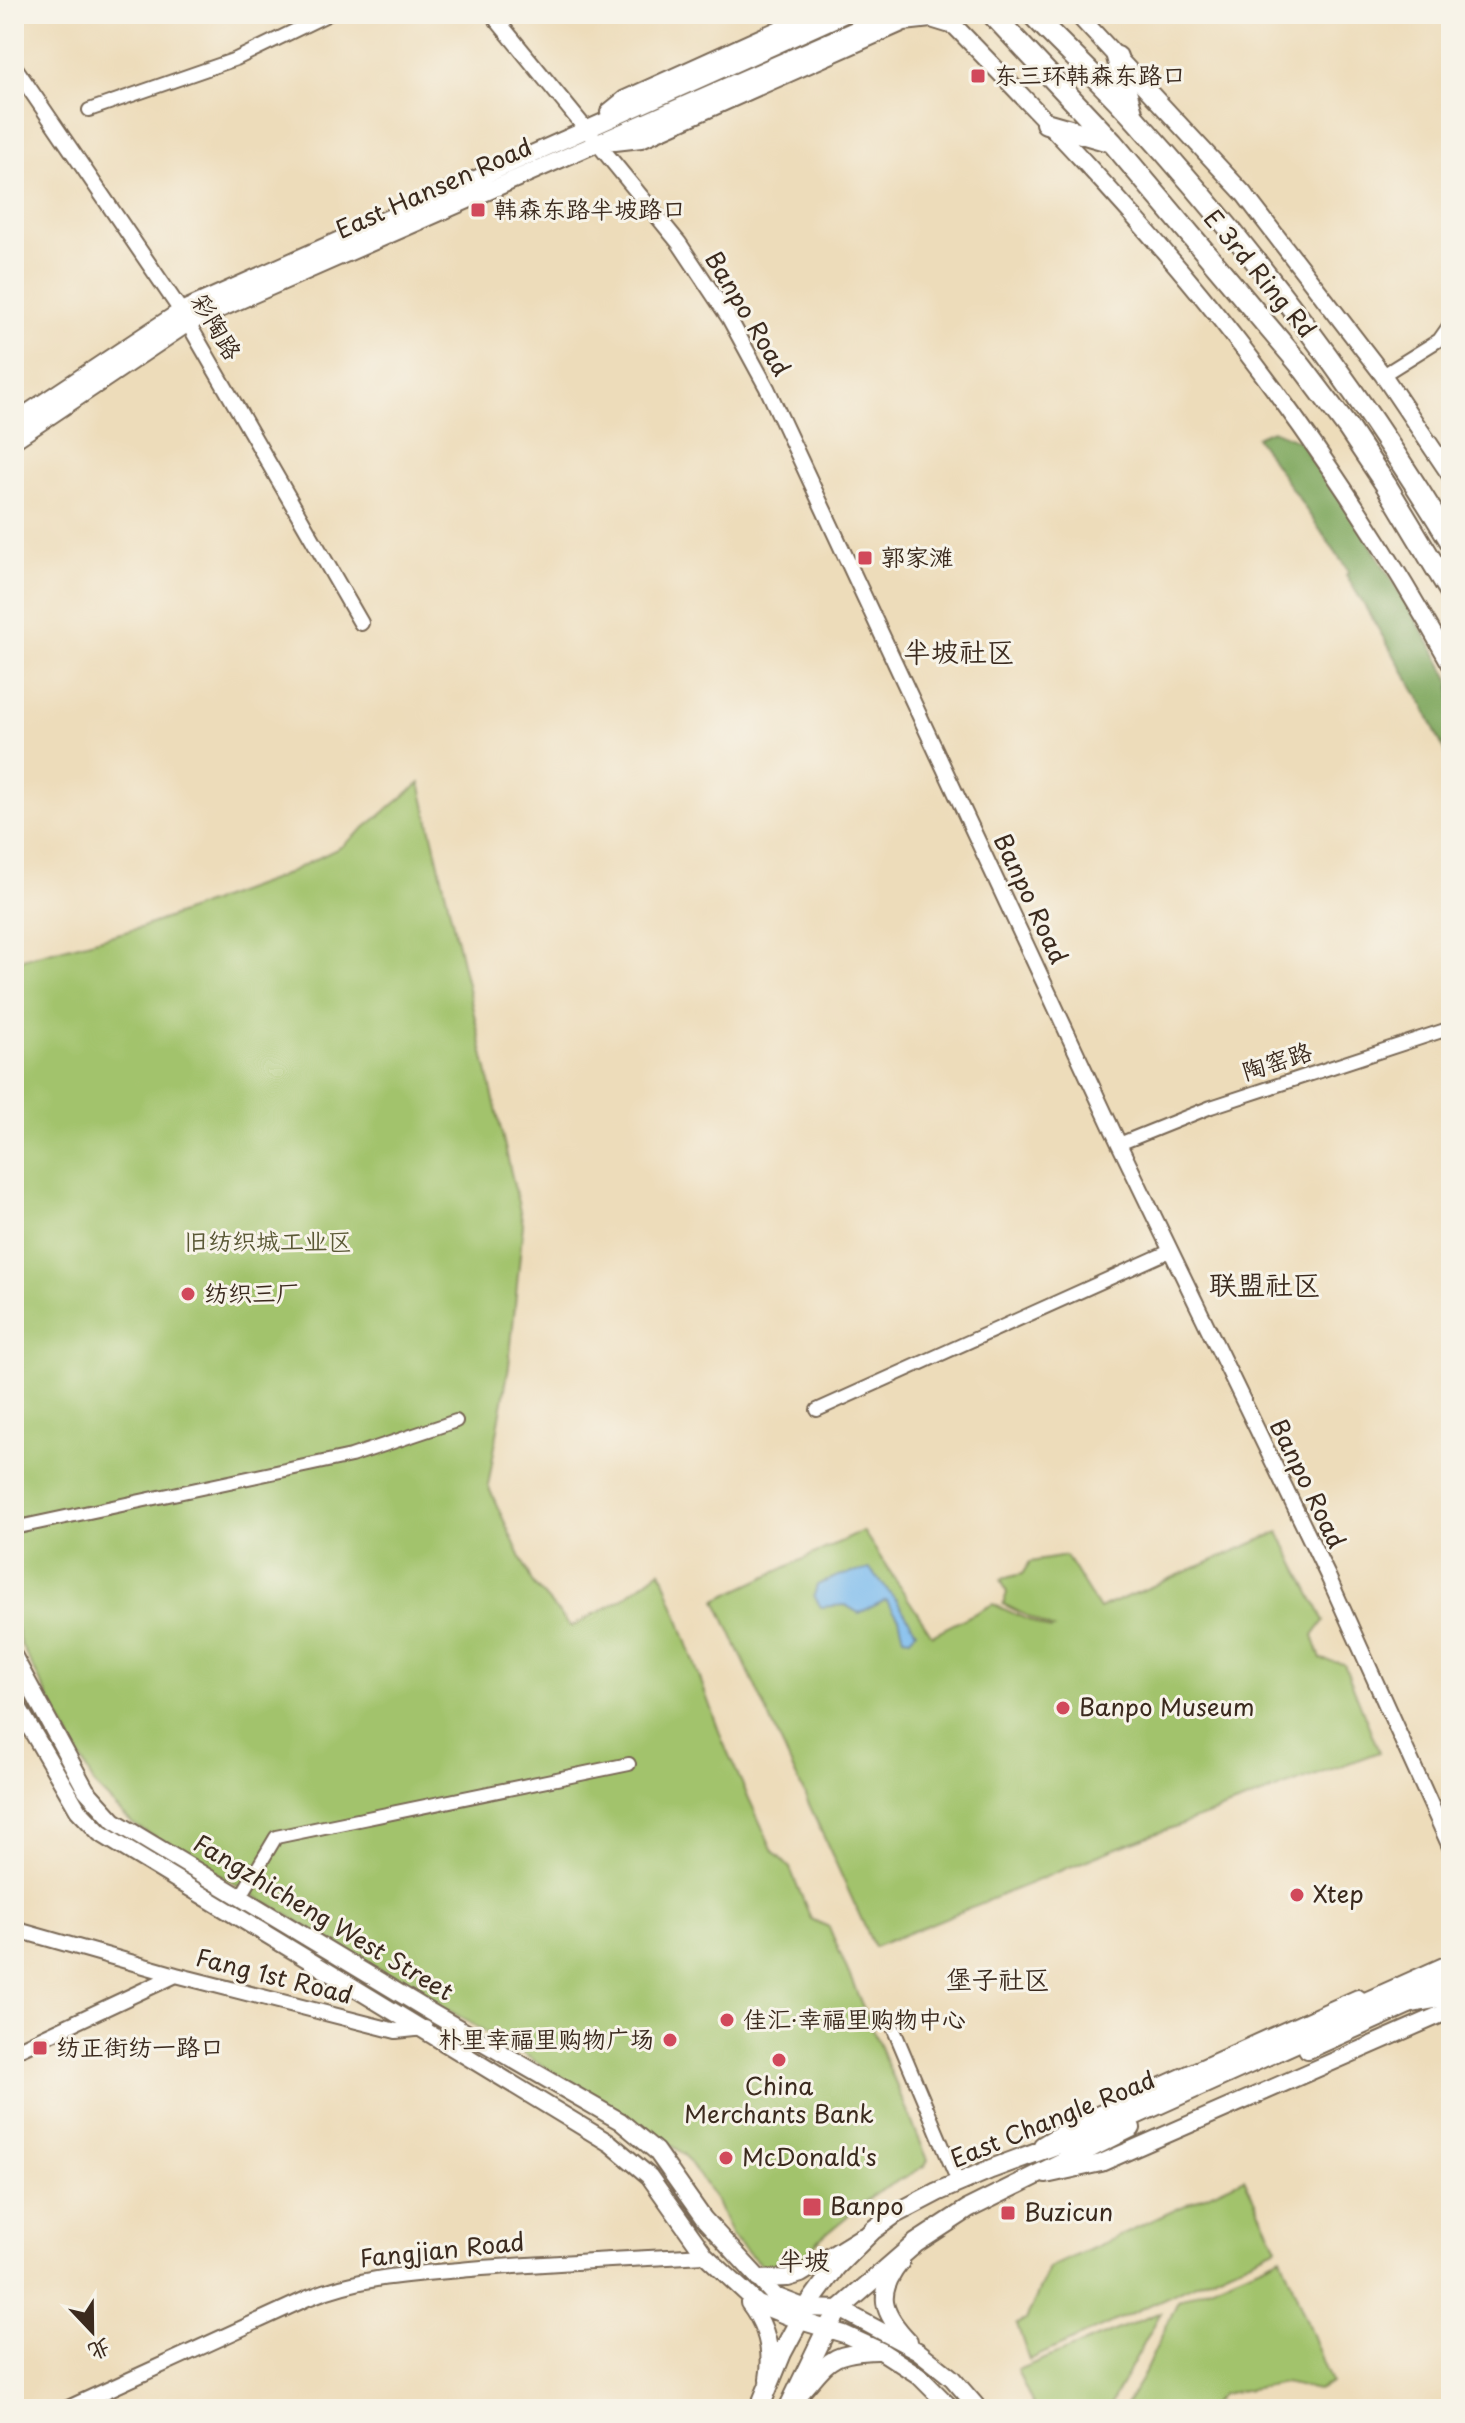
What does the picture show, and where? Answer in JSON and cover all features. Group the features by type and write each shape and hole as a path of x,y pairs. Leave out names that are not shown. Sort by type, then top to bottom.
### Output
{"highway":[{"name":"E 3rd Ring Rd","path":"992,14 1180,219 1321,392 1386,485 1451,593"},
{"name":"E 3rd Ring Rd","path":"1032,14 1133,116 1229,229 1374,421 1451,542"},
{"path":"1117,57 1133,116"},
{"path":"1046,123 1112,142"},
{"path":"1307,2038 1357,2007 1451,1965"},
{"path":"1407,2003 1451,1995"}],"main road":[{"path":"593,137 625,99 813,14"},
{"name":"East Hansen Road","path":"593,137 629,110 845,14"},
{"name":"East Hansen Road","path":"14,422 185,317 593,137 637,127 891,14"},
{"path":"943,14 1122,203 1260,369 1385,554 1451,665"},
{"path":"1077,14 1244,194 1383,375 1451,476"},
{"path":"593,137 641,139 904,22 931,19 955,27"},
{"name":"East Hansen Road","path":"14,440 185,317"},
{"name":"Fangzhicheng West Street","path":"14,1657 97,1805 126,1829 434,2014 620,2121 656,2151 704,2219 758,2279 775,2296 801,2314"},
{"name":"Fangzhicheng West Street","path":"14,1700 78,1810 100,1833 611,2144 649,2176 705,2255 733,2283 768,2310 801,2314 840,2309"},
{"path":"1024,2155 1075,2125 1451,1956"},
{"name":"East Changle Road","path":"790,2406 827,2328 840,2309 916,2243 968,2209 1033,2179 1130,2123 1307,2038 1451,1974"},
{"name":"East Changle Road","path":"762,2401 801,2314 836,2267 873,2230 917,2201 1024,2155 1130,2123 1451,1985"},
{"path":"1033,2179 1101,2163 1451,2010"},
{"path":"758,2279 788,2278 801,2274 873,2230"},
{"path":"916,2243 886,2283 886,2311 893,2325 918,2351 952,2378 979,2409"},
{"path":"733,2283 765,2328 770,2355 762,2401"},
{"path":"840,2309 918,2351"},
{"path":"801,2314 881,2351 918,2375 952,2409"},
{"path":"790,2406 832,2358 857,2352 881,2351"}],"street":[{"path":"89,110 236,59 329,14"},
{"name":"Banpo Road","path":"492,14 679,243 729,318 767,388 1119,1144 1327,1574 1451,1849"},
{"name":"彩陶路","path":"14,66 185,317 361,623"},
{"path":"1383,375 1439,340 1451,323"},
{"name":"陶窑路","path":"1119,1144 1211,1107 1451,1028"},
{"path":"817,1410 1170,1251"},
{"path":"14,1528 336,1460 456,1421"},
{"path":"241,1896 276,1837 629,1764"},
{"path":"14,1929 176,1975"},
{"name":"Fang 1st Road","path":"14,2051 176,1975 396,2031 425,2029"},
{"path":"425,2029 434,2014"},
{"path":"889,2018 958,2182"},
{"name":"Fangjian Road","path":"66,2409 308,2298 349,2283 384,2276 520,2265 705,2255"}],"green space":[{"path":"1272,430 1299,441 1365,535 1435,652 1451,683 1451,765 1422,702 1346,575 1349,572 1256,437"},
{"name":"旧纺织城工业区","path":"420,783 523,1224 509,1366 488,1486 533,1584 571,1627 621,1600 661,1570 723,1742 773,1851 790,1868 811,1919 829,1927 928,2160 925,2166 873,2195 788,2270 768,2272 732,2236 716,2200 684,2154 640,2123 133,1824 95,1786 20,1643 14,1615 14,961 140,928 277,878 341,847"},
{"name":"Banpo Museum","path":"863,1531 932,1635 993,1604 1053,1629 1003,1604 1007,1593 1001,1579 1022,1574 1030,1562 1066,1556 1099,1609 1279,1532 1324,1621 1313,1636 1321,1659 1344,1664 1379,1752 1114,1849 874,1947 716,1600"},
{"path":"1244,2178 1277,2247 1029,2360 1017,2324 1026,2320 1049,2268"},
{"path":"1281,2256 1331,2383 1318,2390 1284,2383 1222,2394 1207,2409 1123,2409 1141,2380 1178,2301"},
{"path":"1161,2312 1108,2409 1035,2409 1017,2370"}],"water":[{"path":"870,1569 897,1601 916,1631 910,1638 904,1637 899,1618 886,1600 859,1613 845,1605 821,1607 814,1596 817,1585 838,1576"}],"place":[{"name":"东三环韩森东路口","path":"978,76"},
{"name":"韩森东路半坡路口","path":"478,210"},
{"name":"郭家滩","path":"865,558"},
{"name":"纺织三厂","path":"188,1294"},
{"name":"Banpo Museum","path":"1063,1708"},
{"name":"Xtep","path":"1297,1895"},
{"name":"佳汇·幸福里购物中心","path":"727,2020"},
{"name":"朴里幸福里购物广场","path":"670,2040"},
{"name":"纺正街纺一路口","path":"40,2048"},
{"name":"China Merchants Bank","path":"779,2060"},
{"name":"McDonald's","path":"726,2158"},
{"name":"Banpo","path":"812,2207"},
{"name":"Buzicun","path":"1008,2213"}],"district":[{"name":"半坡社区","path":"959,652"},
{"name":"联盟社区","path":"1265,1285"},
{"name":"堡子社区","path":"998,1980"},
{"name":"半坡","path":"804,2261"}]}
